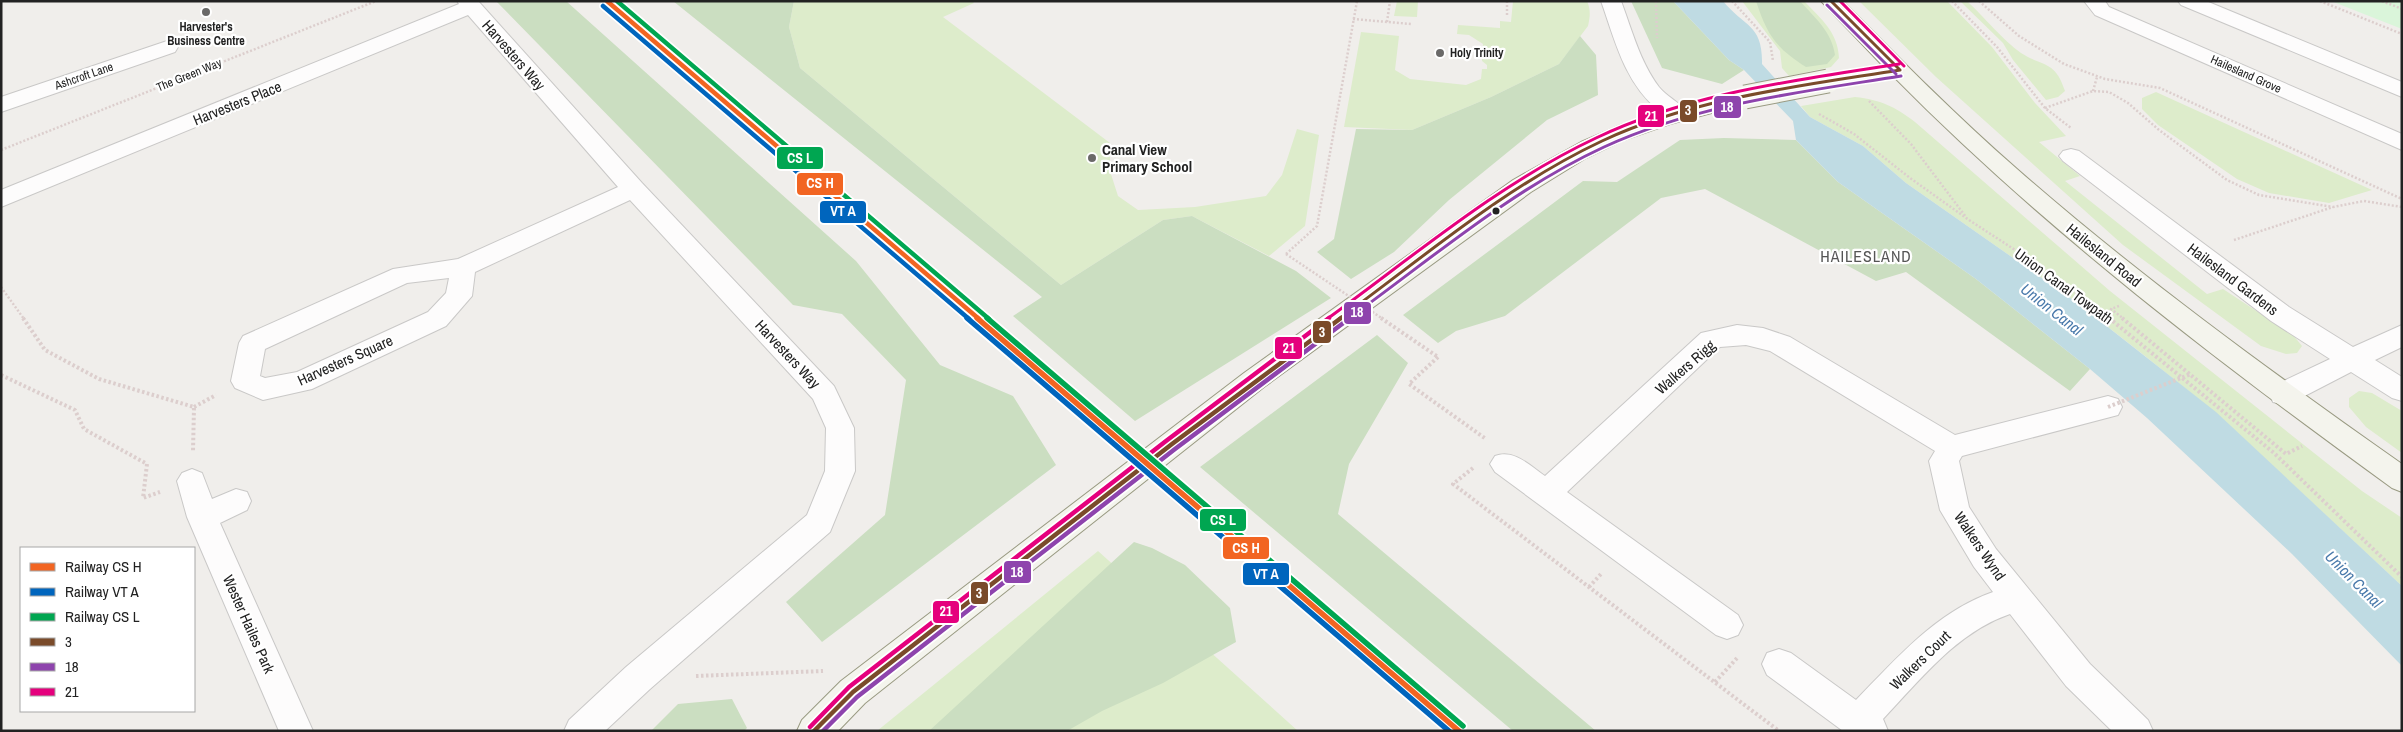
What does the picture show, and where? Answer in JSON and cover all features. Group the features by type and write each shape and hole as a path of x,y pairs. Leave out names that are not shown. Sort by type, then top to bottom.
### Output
{"street":[{"path":"1611,1 1638,72 1653,94 1676,113"},
{"name":"Hailesland Road","path":"1831,1 1900,70 2033,196 2152,294 2283,394 2402,480"},
{"name":"Hailesland Grove","path":"2094,1 2102,11 2402,143"},
{"path":"2188,1 2402,90"},
{"name":"Harvesters Way","path":"470,4 633,189 824,393 840,428 840,471 819,523 638,678 581,731"},
{"name":"Harvesters Place","path":"1,199 470,4"},
{"name":"Ashcroft Lane","path":"1,105 167,47"},
{"path":"814,731 853,692 1247,386 1522,186 1592,146 1676,113 1745,97 1900,70"},
{"name":"Hailesland Gardens","path":"2071,156 2280,314 2402,391"},
{"name":"Harvesters Square","path":"462,267 459,296 437,319 302,382 263,388 245,381 253,343 402,275 462,267 633,189"},
{"name":"Walkers Rigg","path":"1546,493 1712,340 1727,335 1761,336 1780,344 1952,447"},
{"path":"2283,394 2350,359 2402,335"},
{"path":"1952,447 2108,408"},
{"name":"Walkers Wynd","path":"1952,447 1944,460 1955,510 1985,558 2078,675 2136,731"},
{"path":"1505,464 1727,625"},
{"name":"Wester Hailes Park","path":"192,481 202,517 296,731"},
{"path":"202,517 236,501"},
{"name":"Walkers Court","path":"1779,664 1865,726 1942,636 1976,612 1995,603 2016,598"}],"path":[{"name":"The Green Way","path":"1,150 376,1"},
{"path":"1357,1 1317,226 1286,254 1438,357 1409,384 1488,440 1505,464"},
{"path":"1387,22 1390,1"},
{"path":"1506,15 1507,1"},
{"path":"1732,1 1770,42 1774,66"},
{"path":"1952,1 1997,47 2045,108 2071,128 2071,156"},
{"path":"1978,1 2021,39 2041,52 2097,77 2135,81 2160,88 2402,199"},
{"path":"2320,1 2402,34"},
{"path":"2382,1 2402,9"},
{"path":"1353,19 1412,24"},
{"path":"2094,91 2097,77"},
{"path":"1838,80 1911,144 1969,220"},
{"path":"2045,108 2094,91 2109,92 2128,103 2159,130 2235,184 2259,196 2333,207"},
{"name":"Union Canal Towpath","path":"1816,110 1822,117 1854,134 1969,220 2049,272 2124,330 2259,440 2402,577"},
{"path":"2198,253 2333,207 2364,201 2402,207"},
{"path":"1,287 45,350 99,379 194,407 192,481 144,498 147,464 84,429 75,410 1,375"},
{"path":"2108,408 2191,374 2286,454 2334,431"},
{"path":"1505,464 1476,466 1454,484 1779,731"},
{"path":"638,678 826,671"}],"green space":[{"path":"496,1 566,1 856,261 940,365 1013,396 1056,465 822,642 786,602 885,515 906,380 842,314 793,305"},
{"path":"673,1 794,1 789,27 800,68 1061,285 1163,220 1192,216 1296,271 1331,298 1135,421 1013,316 1042,297"},
{"path":"794,1 972,1 974,3 943,17 1110,143 1110,171 1118,196 1138,210 1195,207 1266,196 1282,175 1297,129 1319,135 1305,226 1269,256 1192,216 1163,220 1061,285 800,68 789,27"},
{"path":"1397,1 1418,1 1417,17 1394,16"},
{"path":"1513,1 1587,1 1590,13 1588,26 1559,64 1491,97 1412,130 1344,127 1361,32 1399,36 1395,70 1410,79 1466,85 1481,79 1482,69 1487,69 1487,65 1482,61 1483,44 1469,35 1457,34 1458,25 1500,28 1500,21 1511,22"},
{"path":"1631,1 1673,1 1729,60 1744,70 1722,84 1662,68"},
{"path":"1742,1 1804,1 1828,26 1836,41 1839,58 1831,67 1789,76 1782,68 1780,51"},
{"path":"1756,1 1800,1 1827,32 1835,55 1827,64 1806,67 1787,53 1774,40 1764,23"},
{"path":"1859,1 1947,1 1992,47 2035,103 2066,136 2039,142 2080,176 2065,181 2207,294 2223,289 2293,335 2302,346 2297,353 2286,354 2261,346 2123,245 1936,77"},
{"path":"1960,1 1967,1 2014,48 2052,69 2057,74 2065,91 2058,97 2046,100 2013,60 2003,43"},
{"path":"2331,1 2402,1 2402,29"},
{"path":"1580,36 1596,55 1598,95 1547,120 1449,200 1394,252 1351,279 1317,252 1334,239 1356,129 1412,130 1491,97 1559,64"},
{"path":"2156,92 2372,190 2329,203 2269,193 2237,179 2158,125 2142,109 2142,98"},
{"path":"1855,97 1887,105 1915,122 2110,291 2362,491 2402,518 2402,586 2216,413 2145,356 2076,302 1906,183 1863,146 1810,117 1801,106"},
{"path":"1724,138 1796,140 1838,182 1976,279 2090,369 2070,391 1906,272 1876,281 1705,189 1661,198 1505,316 1456,331 1438,343 1403,315 1583,181 1617,182 1680,140"},
{"path":"1377,335 1408,363 1349,464 1338,514 1596,731 1513,731 1200,467"},
{"path":"2359,391 2372,393 2402,411 2402,453 2366,427 2349,407 2349,398"},
{"path":"1134,542 1152,548 1185,565 1230,608 1236,642 1163,683 1102,711 1067,731 929,731"},
{"path":"1098,551 1298,731 877,731"},
{"path":"732,699 747,728 744,731 651,731 678,704"}],"water":[{"name":"Union Canal","path":"1673,1 1723,1 1756,33 1762,64 1810,117 1863,146 1906,183 2076,302 2216,412 2402,586 2402,666 2292,554 2147,418 2090,369 1976,279 1838,182 1796,140 1793,121 1744,70 1729,60"}],"transit line":[{"path":"607,1 1459,731"},
{"path":"617,1 1463,726"},
{"name":"3","path":"1831,1 1900,70"},
{"name":"21","path":"1840,1 1904,66"},
{"name":"18","path":"1827,5 1896,74"},
{"path":"603,6 1449,731"},
{"name":"21","path":"810,727 849,687 1166,441 1445,232 1535,170 1597,137 1670,109 1745,90 1899,64"},
{"name":"3","path":"814,731 853,692 1172,444 1482,213 1542,173 1604,140 1676,114 1787,88 1900,70"},
{"name":"18","path":"823,731 857,697 1175,449 1455,240 1544,179 1606,146 1677,120 1788,94 1901,76"}],"place":[{"name":"Harvester's Business Centre","path":"206,12"},
{"name":"Holy Trinity","path":"1440,53"},
{"name":"Canal View Primary School","path":"1092,158"}],"district":[{"name":"HAILESLAND","path":"1866,256"}]}
